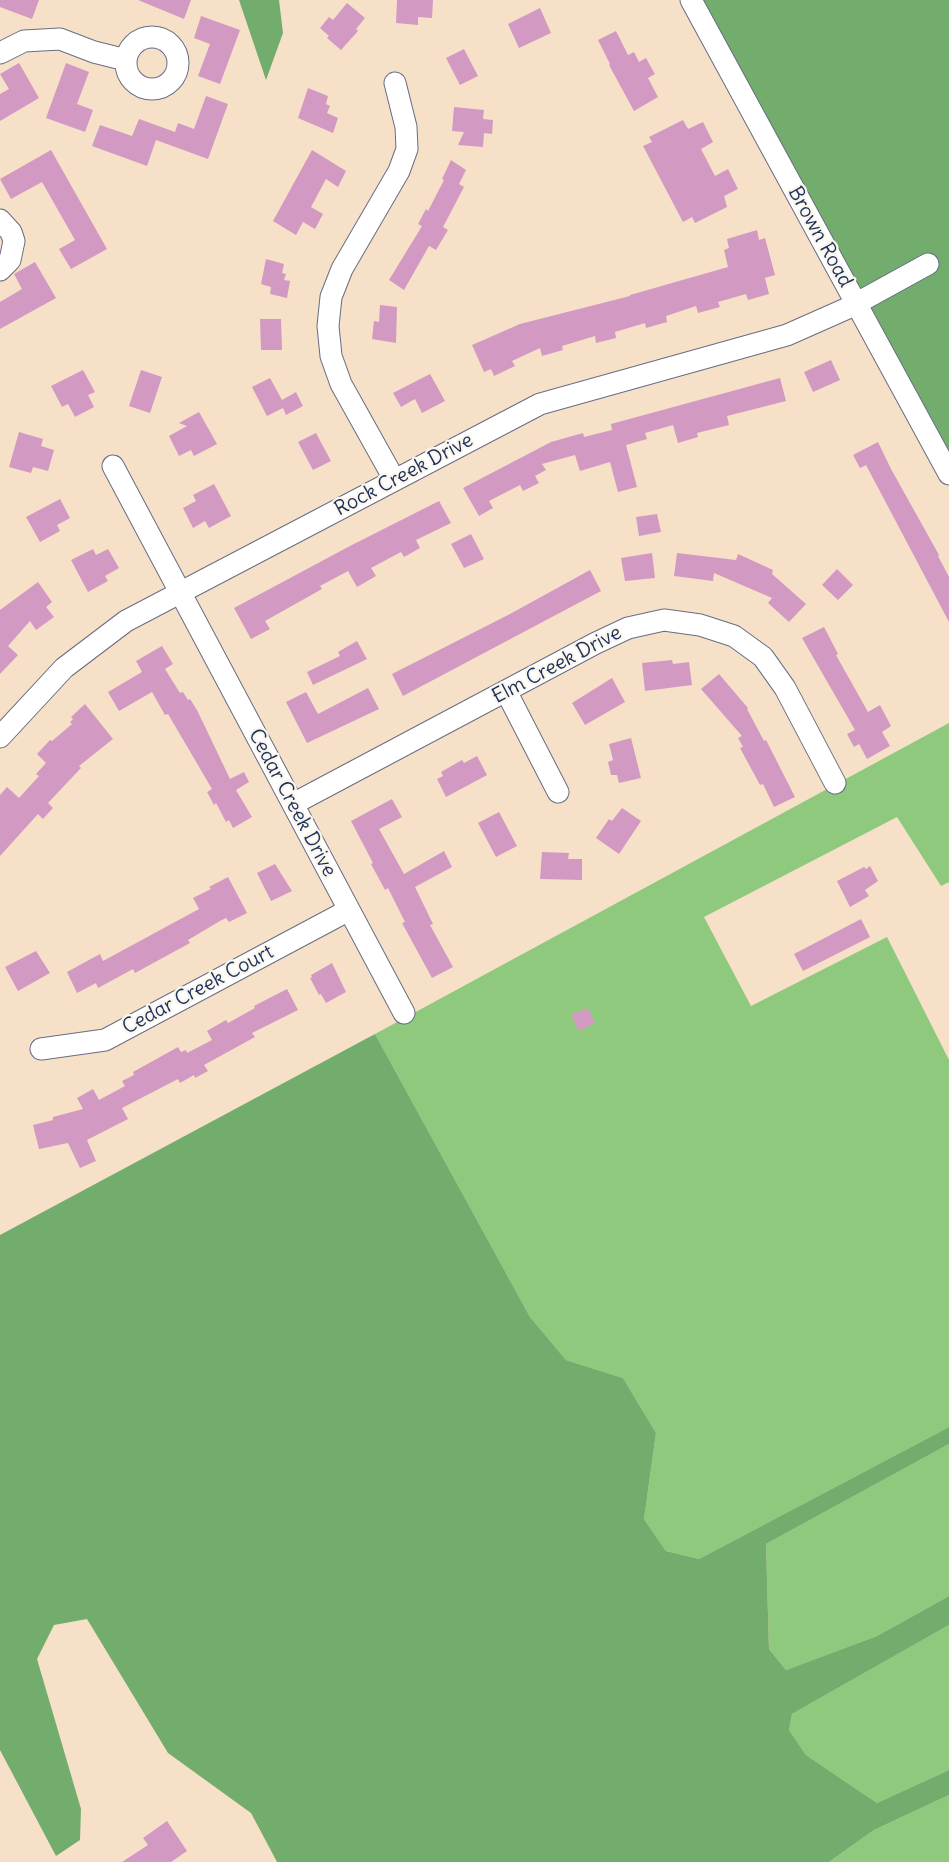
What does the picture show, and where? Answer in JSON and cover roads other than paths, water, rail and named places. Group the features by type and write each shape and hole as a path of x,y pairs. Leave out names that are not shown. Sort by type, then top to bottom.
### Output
{"street":[{"name":"Brown Road","path":"691,0 949,474"},
{"path":"0,54 24,41 60,39 94,52 126,60"},
{"path":"394,83 406,127 407,148 399,171 342,269 331,297 328,326 331,356 341,384 394,479"},
{"path":"0,220 11,232 14,241 10,260 0,270"},
{"name":"Rock Creek Drive","path":"0,737 63,668 126,621 540,404 787,335 856,304 928,264"},
{"name":"Cedar Creek Drive","path":"113,466 404,1013"},
{"name":"Elm Creek Drive","path":"293,804 596,643 628,628 664,620 700,625 734,636 763,657 785,688 835,783"},
{"path":"506,691 558,792"},
{"name":"Cedar Creek Court","path":"41,1049 105,1040 349,910"}]}
